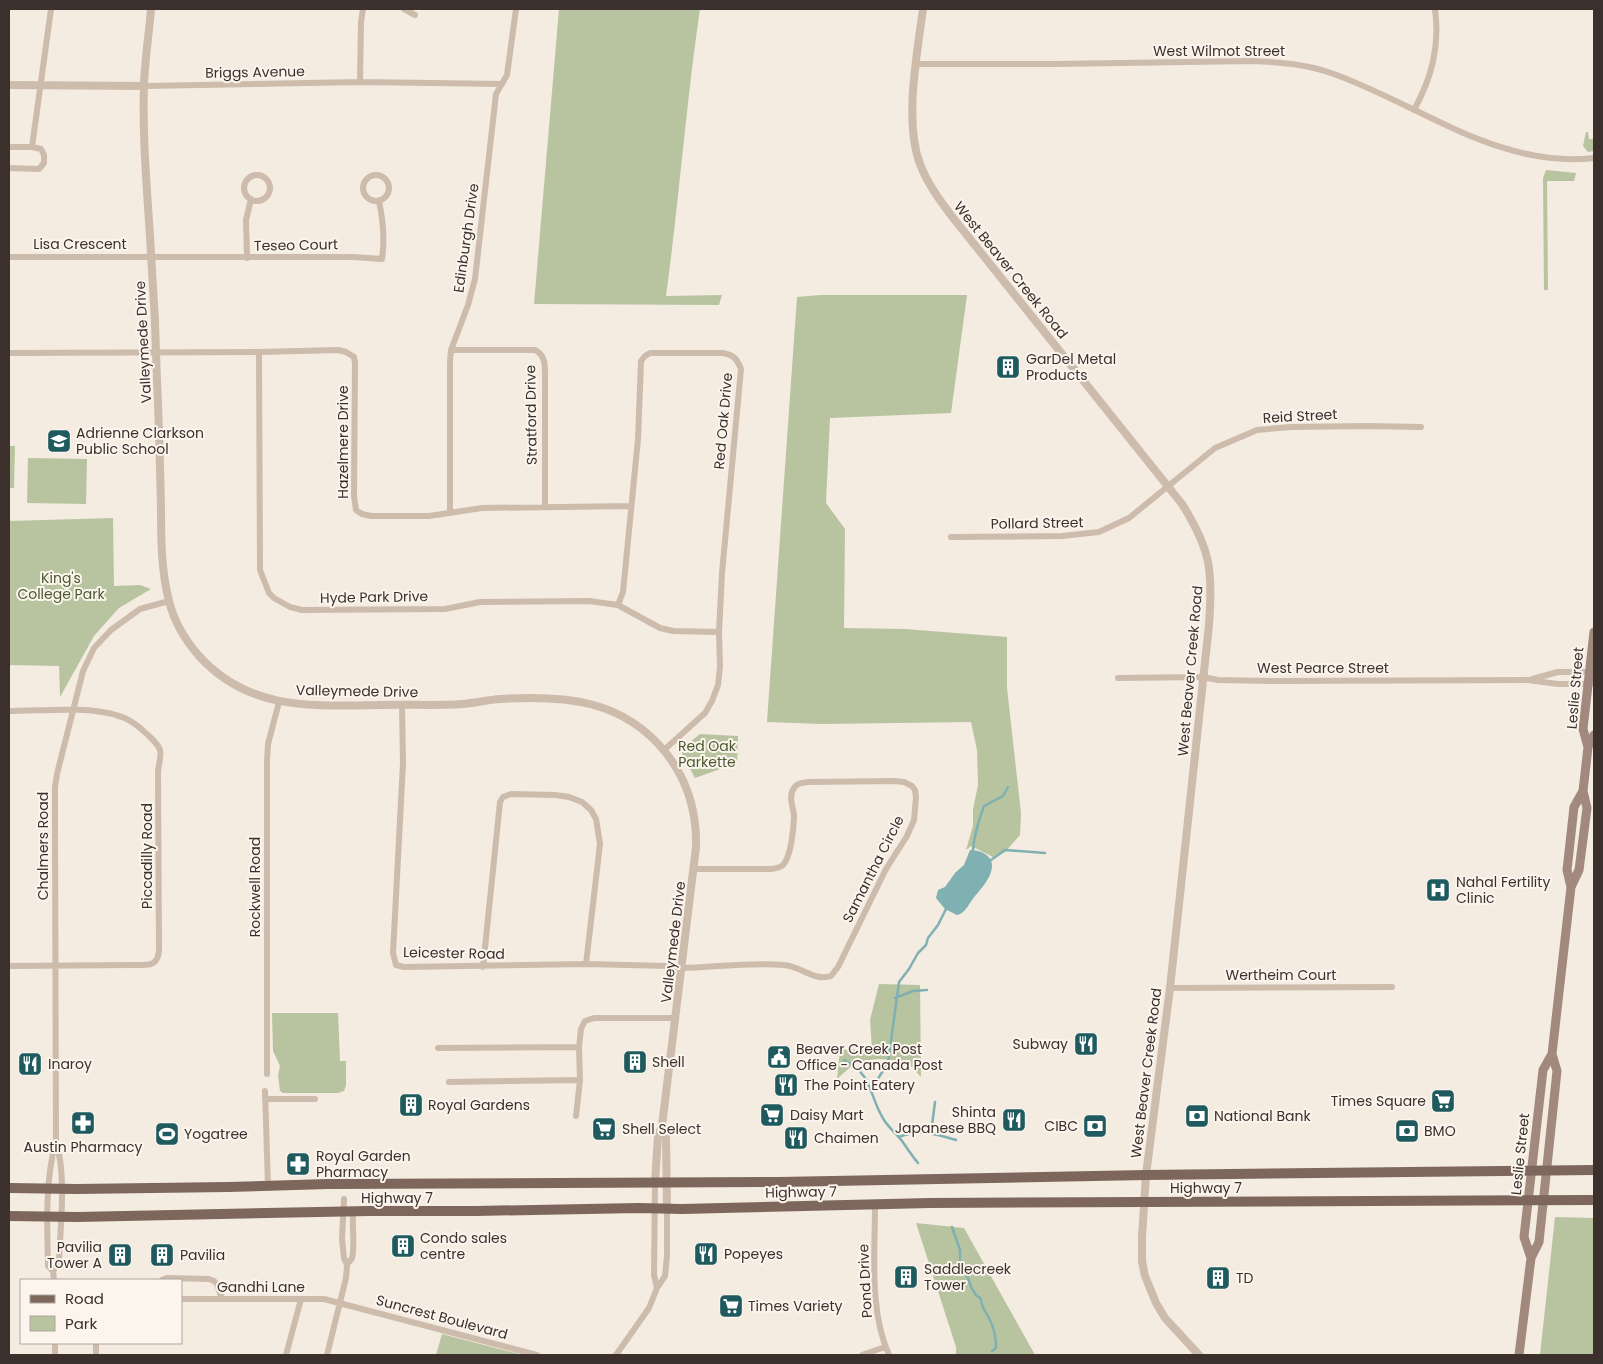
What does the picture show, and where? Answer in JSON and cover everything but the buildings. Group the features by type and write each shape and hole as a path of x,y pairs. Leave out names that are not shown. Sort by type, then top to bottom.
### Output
{"main road":[{"name":"Leslie Street","path":"1588,747 1583,729 1591,684 1594,632"},
{"name":"Leslie Street","path":"1519,1355 1531,1258 1539,1242 1556,1071 1552,1054 1571,887 1567,870 1574,807 1583,791 1588,747 1594,735"},
{"name":"Leslie Street","path":"1531,1258 1524,1236 1543,1070 1552,1054"},
{"name":"Highway 7","path":"9,1188 328,1184 654,1183 1594,1170"},
{"name":"Highway 7","path":"9,1216 60,1217 666,1209 874,1204 1594,1200"}],"street":[{"path":"32,147 51,9"},
{"name":"Valleymede Drive","path":"151,9 144,86 145,164 156,352 161,534 163,567 169,602 178,624 188,641 218,674 233,685 248,692 279,702 333,706 464,704 500,699 558,698 584,701 612,710 634,722 648,732 664,750 677,767 691,801 695,816 696,839 676,1018 662,1126 658,1136 654,1183"},
{"path":"360,82 363,9"},
{"path":"404,9 415,15"},
{"name":"Edinburgh Drive","path":"450,513 451,350 468,305 474,279 496,94 507,75 516,9"},
{"name":"West Beaver Creek Road","path":"923,9 916,64 912,124 920,163 932,189 954,220 1168,487 1194,522 1208,557 1211,599 1170,988 1146,1175 1142,1261 1151,1291 1165,1318 1199,1355"},
{"path":"1414,110 1426,89 1435,53 1436,9"},
{"name":"West Wilmot Street","path":"916,64 1281,62 1330,73 1502,148 1553,158 1594,158"},
{"name":"Briggs Avenue","path":"9,85 144,86 360,82 502,84"},
{"path":"9,147 32,147 40,149 44,155 44,163 39,169 9,168"},
{"path":"257,175 265,178 269,185 266,197 259,201 251,199 245,193 244,185 246,181 257,175"},
{"name":"Teseo Court","path":"371,176 380,176 388,184 389,188 386,196 379,200 371,200 367,197 364,190 365,182 371,176"},
{"path":"247,258 246,220 251,199"},
{"name":"Teseo Court","path":"151,257 353,257 382,259 384,236 379,200"},
{"name":"Lisa Crescent","path":"9,256 151,257"},
{"name":"Hazelmere Drive","path":"9,353 338,350 354,357 356,385 354,496 356,510 362,514 370,516 429,516 482,508 631,506"},
{"name":"Stratford Drive","path":"451,350 535,350 543,357 545,374 545,507"},
{"name":"Hyde Park Drive","path":"259,352 260,570 266,587 274,598 290,607 302,610 325,611 446,609 480,602 589,601 618,605 660,628 673,631 719,632"},
{"name":"Red Oak Drive","path":"618,605 623,592 638,439 641,362 650,353 732,354 738,361 741,375 722,573 718,685 705,713 664,750"},
{"name":"Reid Street","path":"1168,487 1215,448 1257,430 1368,426 1421,427"},
{"name":"Pollard Street","path":"951,537 1062,536 1099,532 1129,518 1168,487"},
{"name":"Chalmers Road","path":"53,1271 59,1264 61,1188 60,1156 56,1140 55,787 72,711 88,658 101,639 140,609 169,602"},
{"name":"West Pearce Street","path":"1528,680 1558,672 1592,672"},
{"name":"West Pearce Street","path":"1118,678 1203,677 1218,680 1275,681 1528,680 1558,684 1591,684"},
{"name":"Rockwell Road","path":"267,1074 266,762 268,744 279,702"},
{"name":"Leicester Road","path":"402,705 403,763 393,943 396,964 404,967 586,964 682,968"},
{"path":"9,711 72,711"},
{"name":"Piccadilly Road","path":"56,966 149,965 155,962 159,952 158,772 160,750 147,734 116,715 101,712 72,711"},
{"name":"Samantha Circle","path":"682,968 786,965 798,968 821,979 831,976 838,967 886,870 911,828 916,790 904,782 894,781 800,783 795,786 791,796 793,825 789,856 784,865 772,869 694,869"},
{"path":"483,967 500,802 503,797 510,794 555,794 569,797 582,802 591,810 596,818 600,844 586,964"},
{"path":"9,966 56,966"},
{"name":"Wertheim Court","path":"1170,988 1392,987"},
{"path":"576,1116 580,1080 579,1047 581,1029 585,1021 594,1018 676,1018"},
{"path":"438,1048 579,1047"},
{"path":"449,1082 580,1080"},
{"path":"265,1091 268,1186"},
{"path":"265,1099 315,1099"},
{"name":"Valleymede Drive","path":"662,1126 666,1137 666,1209"},
{"name":"Chalmers Road","path":"54,1279 53,1271 48,1266 48,1216 51,1156 56,1140"},
{"path":"654,1183 654,1276 657,1288"},
{"path":"344,1199 352,1226 353,1249 352,1258 346,1265"},
{"name":"Pond Drive","path":"874,1204 876,1306 888,1355"},
{"path":"616,1355 649,1308 657,1288 665,1276 666,1209"},
{"path":"327,1355 346,1278 344,1258 348,1212"},
{"path":"164,1279 209,1279 217,1284 222,1299"},
{"name":"Gandhi Lane","path":"182,1299 324,1299 341,1302"},
{"path":"286,1355 301,1299"},
{"name":"Suncrest Boulevard","path":"341,1302 437,1330 537,1355"},
{"path":"862,1355 885,1347"}],"green space":[{"path":"559,9 700,9 666,296 722,295 719,305 534,304"},
{"path":"1586,132 1588,132 1589,139 1594,139 1594,151 1588,152 1583,146"},
{"path":"1546,170 1576,173 1574,181 1547,181 1548,290 1544,290 1543,178"},
{"path":"820,295 967,295 951,413 830,418 826,503 845,529 844,628 905,629 1007,637 1007,688 1021,813 1020,835 1006,851 995,858 971,846 966,850 973,826 973,809 978,785 977,750 971,722 822,724 767,722 797,297"},
{"path":"9,446 15,446 14,488 9,488"},
{"path":"28,458 87,459 86,504 27,503"},
{"name":"King's College Park","path":"113,518 114,586 140,585 151,589 119,608 94,636 60,697 59,666 9,665 9,521"},
{"name":"Red Oak Parkette","path":"700,734 738,736 737,763 695,778 680,750"},
{"path":"879,984 920,985 921,1077 906,1061 878,1059 856,1062 837,1079 840,1050 872,1049 870,1020"},
{"path":"272,1013 338,1013 340,1061 346,1061 346,1085 344,1091 338,1093 283,1093 280,1091 278,1075 280,1066 273,1051"},
{"path":"1555,1217 1594,1218 1594,1355 1540,1355"},
{"path":"916,1223 964,1228 1035,1355 956,1355 956,1347"},
{"path":"442,1334 523,1355 436,1355"}],"water":[{"path":"970,850 985,854 990,859 992,869 983,887 963,912 957,915 945,909 936,898 938,890 945,887 955,873 964,865"}],"waterway":[{"path":"973,850 984,806 1003,796 1008,787"},
{"path":"991,860 1005,850 1045,853"},
{"path":"872,1088 888,1063 899,982 918,953 926,945 928,938 938,925 946,909"},
{"path":"895,998 913,991 927,990"},
{"path":"844,1060 861,1072 884,1120 918,1163"},
{"path":"931,1133 935,1102"},
{"path":"899,1137 921,1133 935,1134 956,1140"},
{"path":"952,1227 960,1250 960,1265 971,1287 981,1299 991,1321 996,1348 992,1351"}],"place":[{"name":"GarDel Metal Products","path":"1008,367"},
{"name":"Adrienne Clarkson Public School","path":"59,441"},
{"name":"Nahal Fertility Clinic","path":"1438,890"},
{"name":"Subway","path":"1086,1044"},
{"name":"Beaver Creek Post Office - Canada Post","path":"779,1057"},
{"name":"Shell","path":"635,1062"},
{"name":"Inaroy","path":"30,1064"},
{"name":"The Point Eatery","path":"786,1085"},
{"name":"Times Square","path":"1443,1101"},
{"name":"Royal Gardens","path":"411,1105"},
{"name":"Daisy Mart","path":"772,1115"},
{"name":"National Bank","path":"1197,1116"},
{"name":"Shinta Japanese BBQ","path":"1014,1120"},
{"name":"Austin Pharmacy","path":"83,1123"},
{"name":"CIBC","path":"1095,1126"},
{"name":"Shell Select","path":"604,1129"},
{"name":"BMO","path":"1407,1131"},
{"name":"Yogatree","path":"167,1134"},
{"name":"Chaimen","path":"796,1138"},
{"name":"Royal Garden Pharmacy","path":"298,1164"},
{"name":"Condo sales centre","path":"403,1246"},
{"name":"Popeyes","path":"706,1254"},
{"name":"Pavilia Tower A","path":"120,1255"},
{"name":"Pavilia","path":"162,1255"},
{"name":"Saddlecreek Tower","path":"906,1277"},
{"name":"TD","path":"1218,1278"},
{"name":"Times Variety","path":"731,1306"}]}
